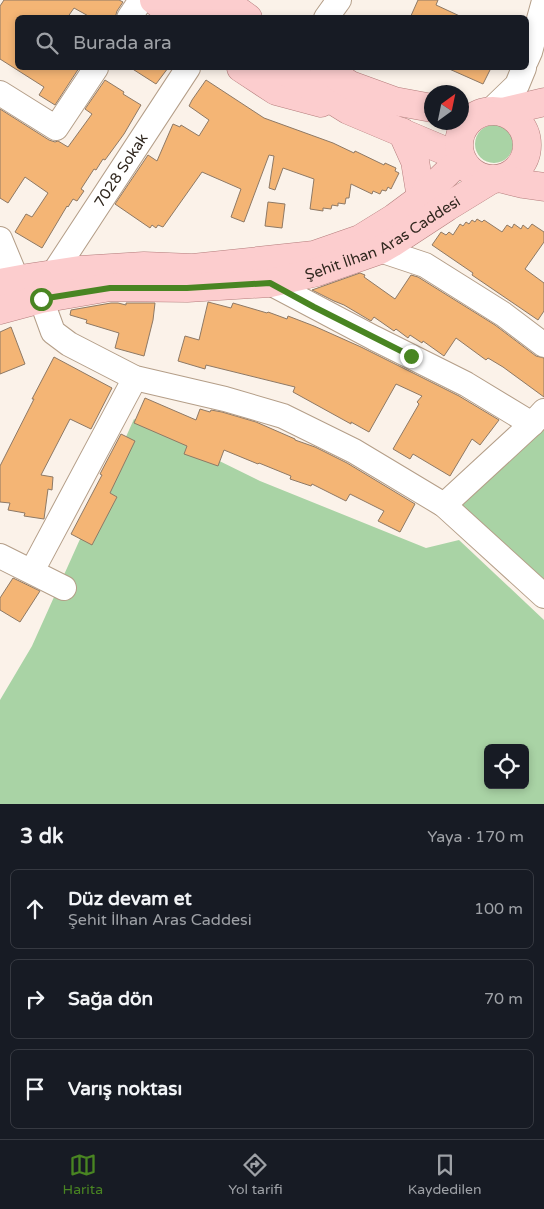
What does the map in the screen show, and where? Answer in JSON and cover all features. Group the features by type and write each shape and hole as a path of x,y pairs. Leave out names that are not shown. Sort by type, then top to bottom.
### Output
{"main road":[{"path":"154,0 172,15"},
{"path":"190,0 228,8"},
{"path":"244,70 276,91 348,110 461,156"},
{"path":"284,70 348,110"},
{"path":"327,70 350,85 394,101 424,107"},
{"path":"544,102 483,112 470,120 463,129 459,139 461,156 470,171 480,177 502,178 544,187"},
{"path":"483,112 513,117 521,124 526,134 528,145 526,156 521,166 502,178"},
{"path":"402,132 415,161 421,198"},
{"name":"Şehit İlhan Aras Caddesi","path":"9,282 80,270 144,266 193,268 314,256 360,239 394,218 421,198 452,168 461,156"},
{"path":"502,178 544,166"},
{"name":"Şehit İlhan Aras Caddesi","path":"0,310 41,299 110,288 187,288 270,283 318,272 380,250 446,207 502,178"}],"street":[{"path":"131,15 141,0"},
{"path":"328,15 339,0"},
{"path":"531,60 544,1"},
{"path":"0,93 56,128 95,70"},
{"name":"7028 Sokak","path":"52,274 187,70"},
{"path":"483,112 517,85 525,70"},
{"path":"0,239 9,282"},
{"path":"380,250 425,265 504,314 544,345"},
{"path":"270,283 366,334 538,418 444,504"},
{"path":"41,299 53,332 69,344 135,378 225,399 283,416 354,451 444,504 544,596"},
{"path":"32,571 135,378"},
{"path":"2,560 32,571 64,588"}],"green space":[{"path":"494,125 507,131 513,144 507,157 494,163 481,157 475,144 481,131"},
{"path":"544,410 544,579 451,502"},
{"path":"134,419 260,481 426,548 459,540 544,620 544,804 0,804 0,700 32,646"}],"building":[{"path":"4,0 119,0 123,2 116,15 87,15 74,8 69,15 15,15 15,69 0,59 0,6"},
{"path":"418,0 438,0 436,5 458,15 411,15"},
{"path":"17,70 78,70 55,105 39,95 44,87"},
{"path":"134,70 166,70 156,84"},
{"path":"452,70 490,70 483,84"},
{"path":"105,80 141,105 124,134 105,160 103,159 96,170 94,169 81,189 84,191 77,201 73,199 67,206 42,248 15,232 26,214 32,217 48,193 25,177 8,203 0,198 0,109 49,140 58,141 68,147 92,114 85,109"},
{"path":"206,80 264,118 396,168 395,171 399,173 391,189 388,187 386,191 382,190 380,194 373,191 372,194 351,184 349,198 346,198 345,204 338,203 338,206 332,205 331,209 323,208 323,211 310,209 314,179 283,168 275,190 269,188 274,156 269,155 244,222 231,217 241,189 202,172 163,227 158,225 156,228 152,225 150,228 115,204 148,155 157,161 173,124 180,127 181,125 199,136 209,120 189,106"},
{"path":"268,202 285,204 282,228 265,226"},
{"path":"477,219 482,222 484,220 502,232 507,225 512,228 514,224 521,229 523,225 528,229 532,224 544,232 544,242 525,269 544,283 544,311 538,320 432,245 441,232 446,235 449,232 453,235 460,224 463,226 466,222 469,224 472,220 475,222"},
{"path":"360,273 395,299 411,275 418,277 495,325 536,356 544,358 544,397 503,367 488,358 486,360 456,338 444,356 423,341 422,343 410,335 408,338 374,317 371,321 344,305 312,290"},
{"path":"208,302 231,308 233,303 287,319 288,316 314,326 361,347 459,396 499,420 480,445 472,439 450,476 413,454 410,459 393,449 419,404 417,402 422,396 396,384 369,432 293,392 295,387 206,365 205,369 178,361 185,336 199,340"},
{"path":"111,303 126,305 126,303 155,303 144,356 115,348 119,333 86,323 87,320 70,315 71,310"},
{"path":"11,327 25,364 0,374 0,332"},
{"path":"54,357 112,388 91,429 70,419 41,475 53,477 52,490 48,489 44,519 24,516 25,513 8,510 10,503 0,502 0,466"},
{"path":"145,398 196,420 200,409 210,412 211,410 222,412 256,422 347,463 415,504 400,532 378,521 384,511 350,494 346,501 312,484 311,486 290,479 291,476 224,450 218,466 184,454 187,446 134,423"},
{"path":"121,434 135,441 110,493 117,497 92,545 71,534"},
{"path":"13,578 40,591 20,622 0,610 0,598"}],"route":[{"path":"41,299 110,288 187,288 270,283 411,356"}]}
